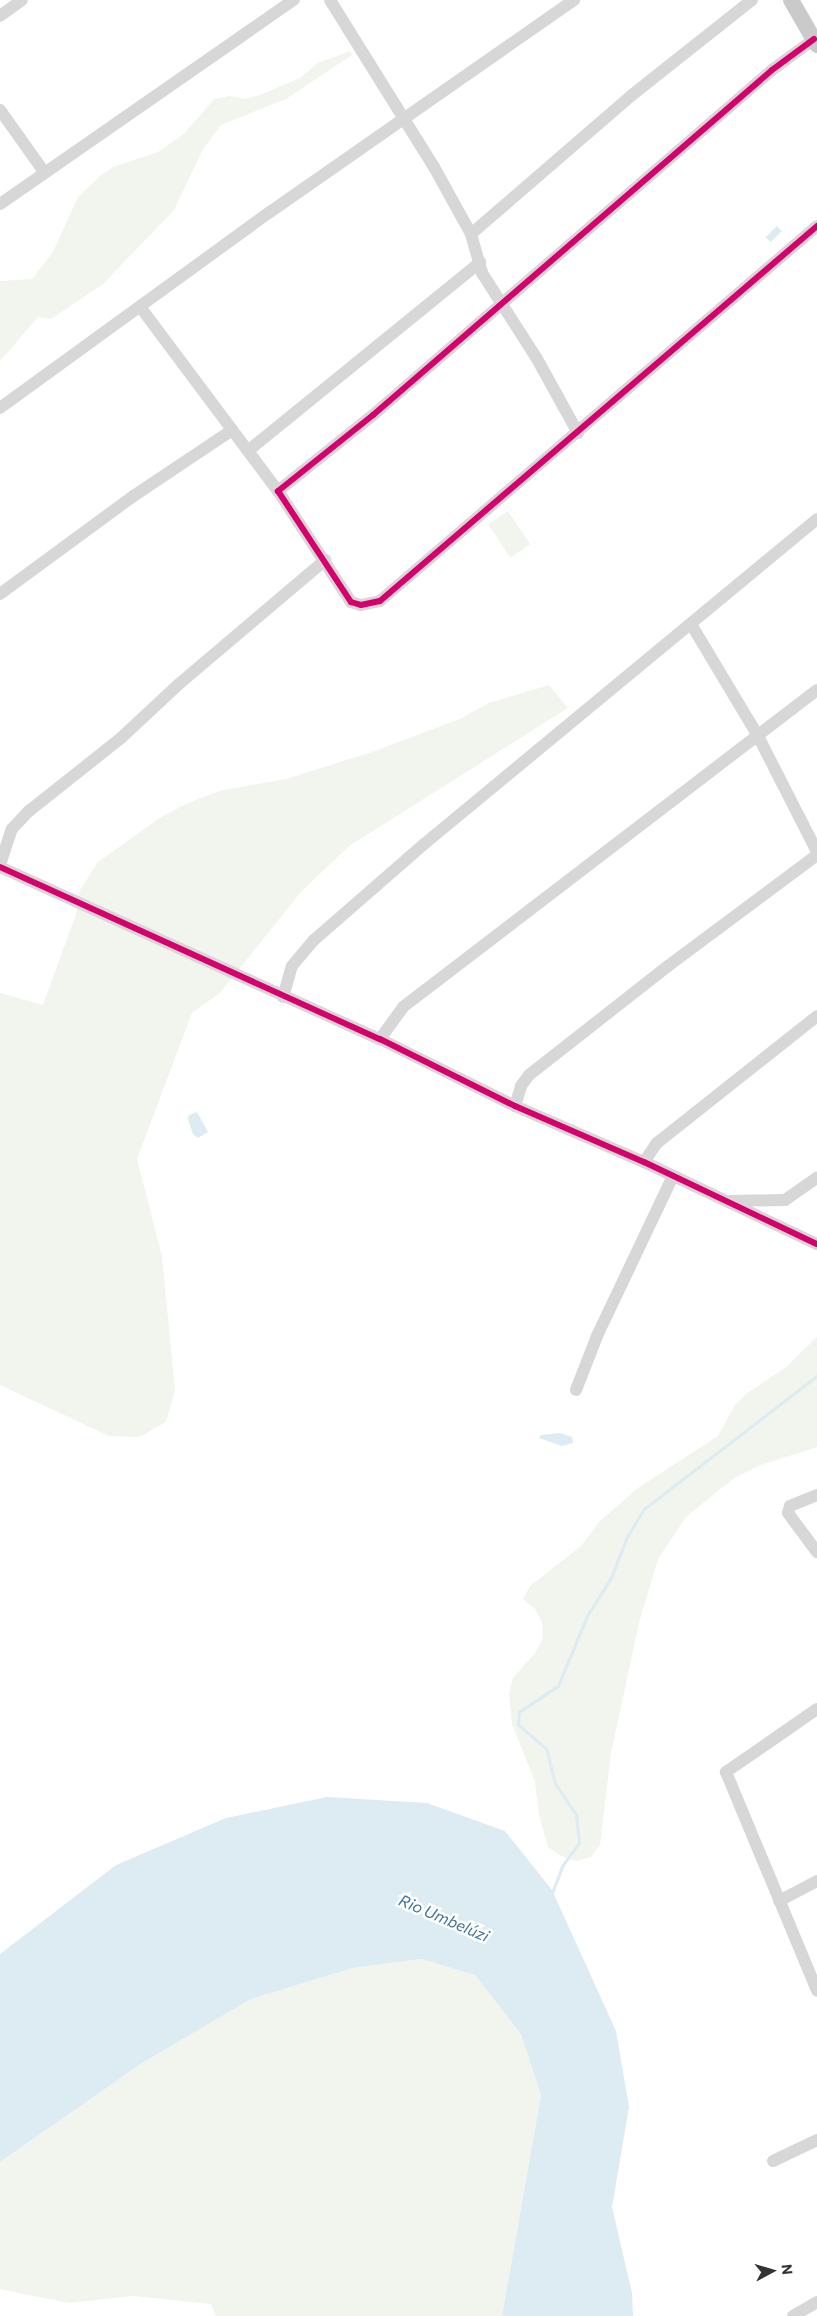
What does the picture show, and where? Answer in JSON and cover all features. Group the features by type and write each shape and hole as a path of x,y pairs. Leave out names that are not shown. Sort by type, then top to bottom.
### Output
{"main road":[{"path":"791,0 815,42"}],"street":[{"path":"0,16 22,0"},
{"path":"0,204 294,0"},
{"path":"330,0 405,117 471,234 482,273 502,302 578,433"},
{"path":"0,408 405,117 574,0"},
{"path":"471,234 632,95 752,0"},
{"path":"278,491 374,415 502,302 772,70 815,42"},
{"path":"0,110 45,173"},
{"path":"141,308 249,450 325,560 351,602 367,604 380,601 817,226"},
{"path":"249,450 480,262"},
{"path":"0,594 135,495 232,430"},
{"path":"283,997 292,966 314,940 430,840 817,519"},
{"path":"325,560 179,684 121,738 28,810 12,829 0,866 283,997 380,1039 515,1106 644,1162 817,1244"},
{"path":"515,1106 520,1086 529,1075 668,966 817,854 758,736 691,624"},
{"path":"380,1039 403,1007 817,690"},
{"path":"644,1162 657,1143 817,1016"},
{"path":"576,1390 597,1336 673,1176"},
{"path":"726,1202 785,1200 817,1178"},
{"path":"817,1495 790,1506 788,1512 817,1552"},
{"path":"817,1709 726,1772 817,1991"},
{"path":"779,1901 817,1881"},
{"path":"773,2161 817,2140"},
{"path":"793,2316 817,2302"}],"shaded area":[{"path":"350,51 352,55 286,99 221,125 202,151 174,210 103,284 51,319 38,317 0,361 0,281 32,279 53,252 78,197 100,176 113,167 158,152 184,134 214,99 229,96 245,99 260,95 300,78 318,63"},
{"path":"508,511 530,544 510,558 488,524"},
{"path":"549,685 568,708 349,846 301,892 220,993 192,1013 137,1159 162,1256 175,1390 166,1422 139,1437 109,1436 0,1385 0,993 43,1005 76,914 80,890 98,862 161,817 186,804 219,791 286,779 375,751 462,718 489,703"},
{"path":"817,1337 817,1447 761,1465 734,1478 686,1517 658,1559 639,1623 611,1753 600,1845 591,1857 576,1861 561,1856 548,1847 539,1815 535,1782 512,1724 509,1694 513,1678 535,1653 543,1638 542,1622 535,1609 523,1599 530,1586 581,1546 600,1521 638,1488 718,1436 735,1405 746,1394 786,1367"},
{"path":"421,1959 475,1975 521,2034 541,2095 502,2316 216,2316 211,2304 133,2296 69,2303 0,2289 0,2162 142,2063 251,1999 353,1968"}],"water":[{"path":"777,226 782,231 771,242 766,237"},
{"path":"197,1112 208,1132 198,1138 193,1134 188,1119 189,1115"},
{"path":"560,1433 572,1437 573,1443 562,1446 539,1438 541,1435"},
{"name":"Rio Umbelúzi","path":"327,1797 427,1803 505,1831 552,1890 616,2031 629,2107 612,2207 632,2293 633,2316 502,2316 541,2095 521,2034 475,1975 421,1959 353,1968 251,1999 142,2063 0,2162 0,1954 116,1865 226,1818"}],"waterway":[{"path":"552,1893 563,1865 579,1843 576,1815 555,1784 546,1749 518,1725 519,1712 558,1686 587,1616 611,1578 627,1537 644,1509 817,1376"}],"cycle path":[{"path":"814,39 772,70 373,415 278,491 351,602 361,605 380,601 817,226"},
{"path":"0,867 380,1039 515,1106 644,1162 817,1244"}]}
